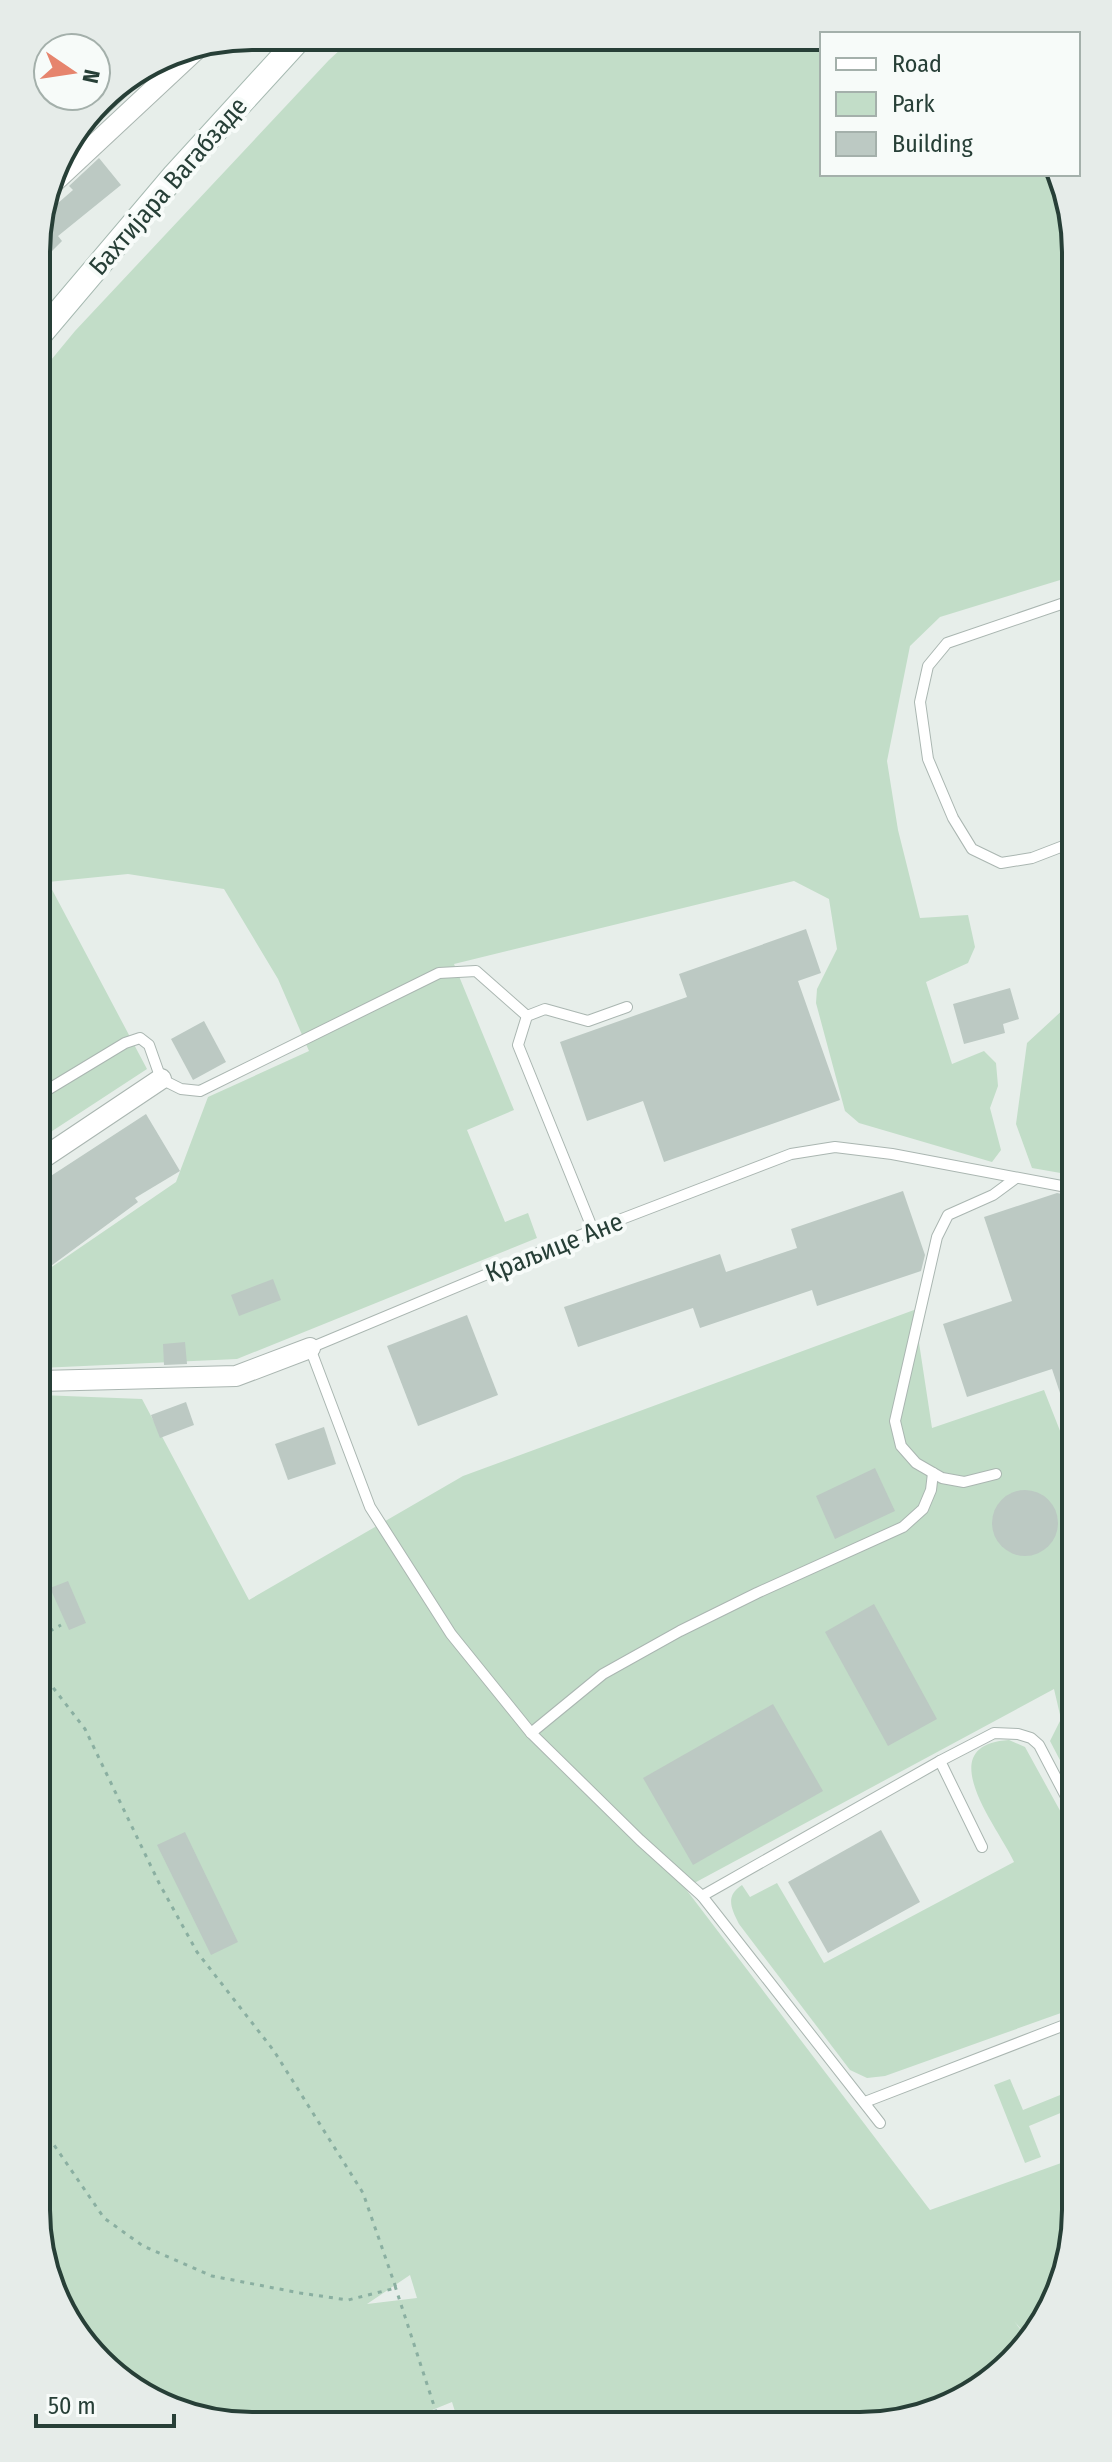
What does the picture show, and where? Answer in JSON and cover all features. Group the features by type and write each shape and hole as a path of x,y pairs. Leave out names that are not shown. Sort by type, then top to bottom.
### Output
{"main road":[{"name":"Бахтијара Вагабзаде","path":"50,323 283,50"}],"street":[{"path":"68,169 182,63"},
{"path":"50,1153 161,1079"},
{"name":"Краљице Ане","path":"50,1381 236,1376 310,1348"}],"lane":[{"path":"1062,604 947,643 928,666 920,702 928,759 953,818 972,849 1001,863 1032,858 1062,846"},
{"path":"50,1088 125,1043 140,1038 149,1045 161,1079 181,1089 200,1091 439,973 476,971 527,1016"},
{"path":"527,1016 545,1009 588,1021 627,1007"},
{"path":"527,1016 518,1045 593,1230"},
{"name":"Краљице Ане","path":"310,1348 593,1230 791,1154 835,1147 892,1154 1062,1186"},
{"path":"996,1474 964,1482 942,1478 916,1463 901,1446 895,1421 937,1237 948,1215 993,1195 1016,1178"},
{"path":"310,1348 370,1507 451,1634 531,1733 702,1896 880,2123"},
{"path":"531,1733 616,1666 757,1593 903,1527 923,1509 931,1490 933,1473"},
{"path":"702,1896 994,1733 1009,1732 1031,1738 1039,1745 1062,1789"},
{"path":"940,1761 982,1847"},
{"path":"865,2102 1062,2026"}],"path":[{"path":"50,1631 61,1625"},
{"path":"50,1684 85,1729 159,1883 197,1952 274,2051 363,2193 436,2412"},
{"path":"50,2139 104,2218 143,2246 212,2276 348,2300 396,2288 393,2278"}],"green space":[{"path":"340,50 820,50 820,176 1047,176 1055,200 1062,252 1062,579 940,617 910,646 887,761 898,830 920,918 968,915 975,947 968,963 926,982 952,1064 984,1051 996,1063 998,1086 990,1108 1001,1150 992,1162 859,1123 845,1111 816,1003 817,989 837,949 829,899 794,881 454,964 514,1110 467,1130 505,1222 528,1213 537,1238 237,1359 50,1368 50,1268 176,1182 208,1097 309,1051 278,979 224,889 128,874 50,882 50,361"},
{"path":"50,886 147,1069 50,1132"},
{"path":"1062,1011 1062,1173 1032,1168 1016,1124 1027,1043"},
{"path":"914,1310 932,1428 1044,1390 1062,1436 1062,1764 1050,1741 1061,1719 1054,1689 685,1888 930,2210 1062,2163 1062,2223 1051,2275 1022,2330 1014,2321 1022,2331 1003,2353 972,2378 937,2397 886,2410 455,2412 452,2402 427,2412 239,2412 187,2401 163,2391 140,2378 109,2353 77,2311 65,2287 57,2262 50,2210 50,1395 142,1399 249,1600 463,1476","holes":["410,2275 417,2298 367,2304"]},
{"path":"1009,1740 1025,1747 1062,1814 1062,2013 885,2076 867,2078 850,2070 739,1924 731,1898 742,1885 750,1897 777,1883 824,1963 1014,1862 985,1810 971,1772 974,1756 986,1745"},
{"path":"1010,2079 1023,2110 1062,2094 1062,2112 1029,2126 1041,2157 1025,2163 994,2085"}],"building":[{"path":"127,96 112,110 112,106"},
{"path":"99,158 121,185 58,236 62,241 50,253 56,205 73,190 69,186"},
{"path":"806,929 821,973 798,981 840,1100 664,1162 643,1101 587,1121 560,1042 687,997 679,974"},
{"path":"1010,988 1019,1019 1003,1024 1005,1033 964,1044 953,1004"},
{"path":"204,1021 226,1062 193,1080 171,1039"},
{"path":"146,1114 180,1171 135,1198 138,1202 50,1267 50,1176"},
{"path":"903,1191 925,1255 921,1271 817,1306 812,1290 700,1328 693,1308 578,1347 564,1307 720,1254 726,1272 797,1248 791,1229"},
{"path":"1062,1194 1062,1399 1052,1369 967,1397 943,1324 1012,1301 984,1217"},
{"path":"273,1279 281,1300 239,1316 231,1295"},
{"path":"467,1315 498,1395 418,1426 387,1346"},
{"path":"185,1342 187,1364 164,1365 163,1344"},
{"path":"186,1402 194,1425 160,1438 151,1415"},
{"path":"324,1427 336,1464 288,1480 275,1444"},
{"path":"875,1468 895,1511 835,1539 816,1496"},
{"path":"1025,1490 1038,1493 1048,1500 1055,1510 1058,1523 1055,1536 1048,1546 1038,1553 1025,1556 1012,1553 1002,1546 995,1536 992,1523 995,1510 1002,1500 1012,1493"},
{"path":"68,1581 86,1623 69,1630 50,1588"},
{"path":"874,1604 937,1719 888,1746 825,1632"},
{"path":"773,1704 823,1791 693,1865 643,1778"},
{"path":"881,1830 920,1902 828,1953 788,1882"},
{"path":"185,1832 238,1942 211,1955 157,1845"}]}
